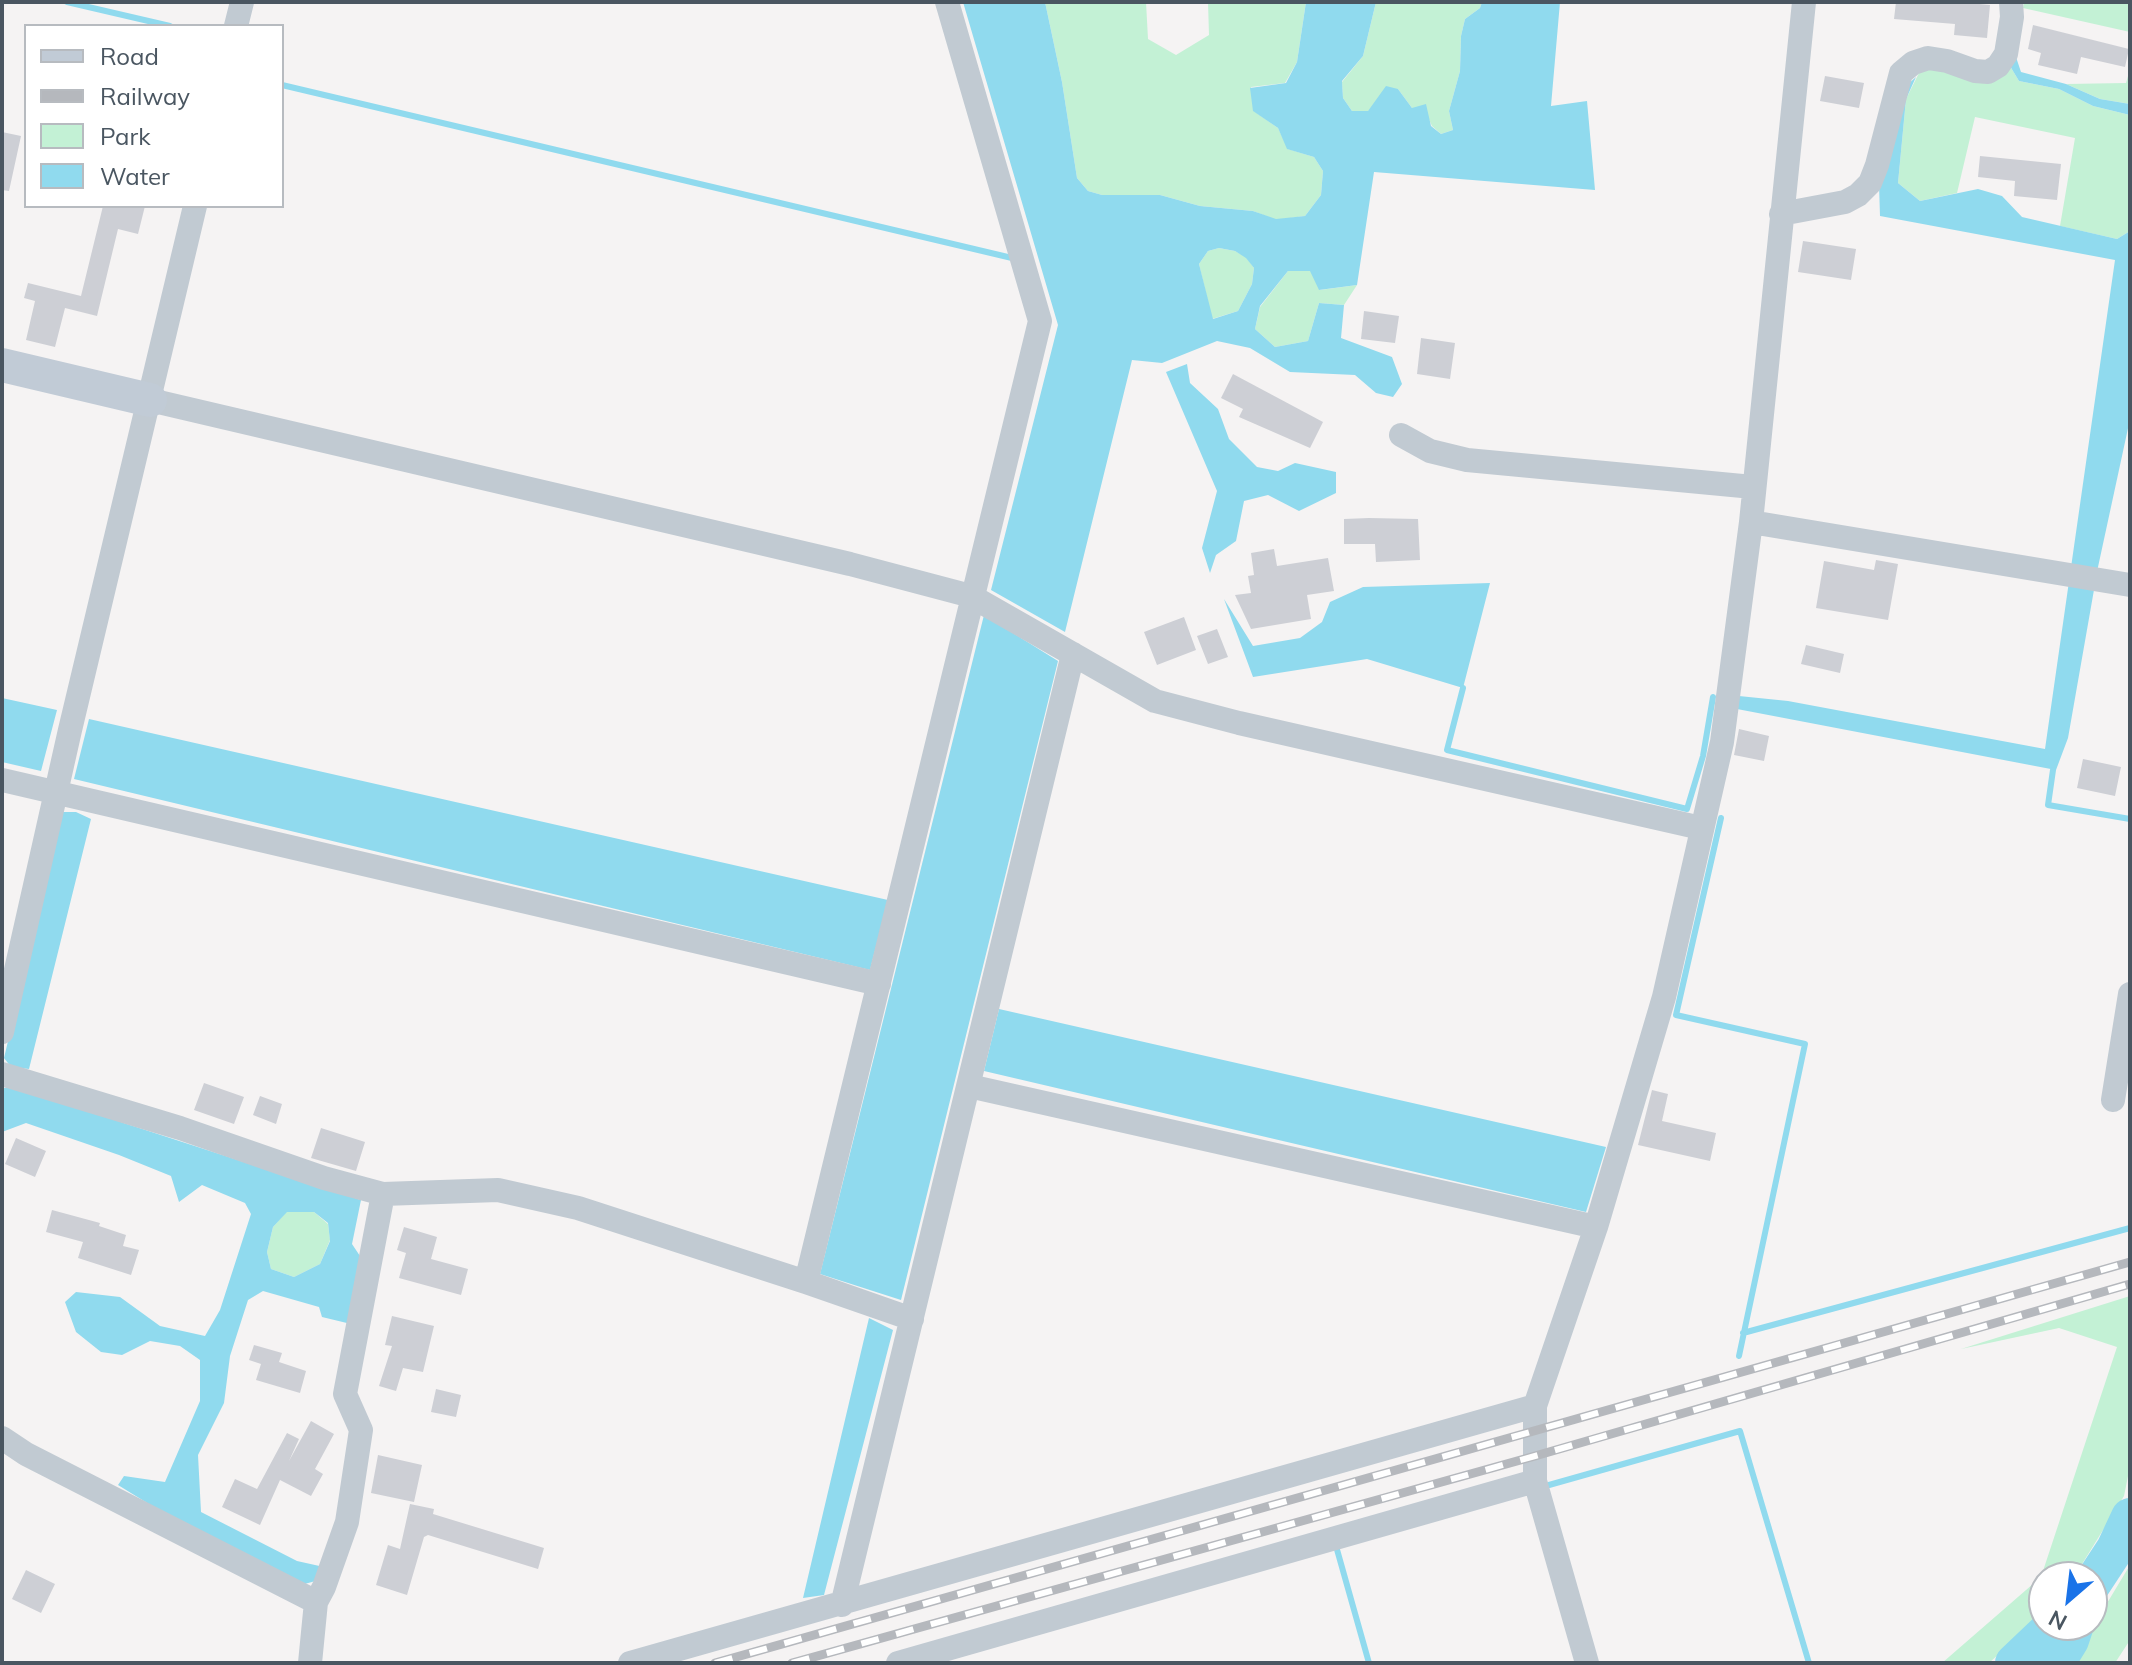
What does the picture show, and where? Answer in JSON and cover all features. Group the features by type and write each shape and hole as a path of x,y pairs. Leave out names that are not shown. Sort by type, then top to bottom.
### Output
{"street":[{"path":"236,24 242,2"},
{"path":"806,1282 1040,321 947,2"},
{"path":"1587,1663 1535,1481 1535,1406 1596,1227 1664,997 1722,742 1751,522 1804,2"},
{"path":"1781,214 1845,202 1870,183 1901,73 1913,63 1928,58 1988,72 1998,66 2006,54 2012,17 2011,2"},
{"path":"2,1032 70,730 195,208"},
{"path":"2,365 819,557 971,596 1129,689 1155,701 1701,828"},
{"path":"1401,435 1430,451 1467,460 1753,487"},
{"path":"1751,522 2130,585"},
{"path":"842,1605 892,1312 969,1086 1073,654"},
{"path":"2,780 879,984"},
{"path":"2113,1100 2130,994"},
{"path":"2,1074 180,1128 324,1178 383,1194 498,1190 578,1208 892,1312"},
{"path":"969,1086 1596,1227"},
{"path":"310,1663 324,1585 347,1522 361,1430 345,1394 383,1194"},
{"path":"630,1663 1535,1406"},
{"path":"2,1438 26,1454 324,1585"},
{"path":"898,1663 1535,1481"}],"green space":[{"path":"1045,2 1146,2 1148,39 1176,55 1209,35 1208,2 1306,2 1297,62 1285,83 1251,87 1254,111 1278,128 1288,149 1314,157 1323,171 1321,195 1305,216 1276,220 1253,211 1200,206 1160,195 1102,195 1088,191 1077,178 1062,82"},
{"path":"1376,2 1482,2 1480,8 1465,19 1461,36 1460,71 1449,111 1453,130 1441,134 1432,126 1426,113 1412,108 1398,89 1368,111 1352,111 1343,98 1342,82 1363,56"},
{"path":"2024,2 2130,2 2130,32 2023,8"},
{"path":"2010,66 2019,81 2059,89 2093,106 2130,115 2130,231 2117,239 2060,226 2075,138 1975,117 1957,193 1920,201 1898,183 1906,99 1922,67"},
{"path":"2130,69 2130,104 2100,99 2066,84 2126,83"},
{"path":"1219,248 1246,257 1254,268 1252,284 1238,311 1212,319 1199,264 1208,251"},
{"path":"1288,271 1311,271 1320,290 1357,285 1344,305 1319,303 1308,341 1275,347 1255,329 1260,307"},
{"path":"287,1211 314,1212 328,1224 330,1240 320,1264 294,1277 271,1269 267,1252 273,1227"},
{"path":"2130,1296 2130,1466 2124,1496 2084,1561 2046,1561 2117,1347 2059,1328 1961,1349"},
{"path":"2130,1565 2130,1640 2115,1663 2071,1663 2084,1641 2108,1641 2108,1602"},
{"path":"2028,1588 2028,1628 1989,1663 1942,1663"}],"water":[{"path":"963,2 1045,2 1062,82 1077,178 1088,191 1102,195 1160,195 1200,206 1253,211 1276,219 1305,216 1321,195 1323,171 1314,157 1287,149 1278,128 1253,111 1250,88 1286,83 1297,62 1306,2 1376,2 1363,56 1342,81 1343,98 1352,111 1368,111 1386,86 1398,89 1412,108 1426,104 1431,126 1441,134 1453,130 1449,111 1460,71 1465,19 1480,8 1482,2 1560,2 1551,106 1587,101 1595,190 1374,172 1357,285 1319,290 1310,271 1288,271 1260,306 1255,329 1275,347 1308,341 1319,303 1344,305 1341,338 1392,357 1402,384 1393,397 1376,393 1355,375 1290,372 1250,348 1217,341 1162,363 1132,360 1065,632 991,590 1058,325","holes":["1219,248 1235,251 1254,268 1252,284 1238,311 1213,319 1199,264 1208,251"]},
{"path":"2015,54 2021,72 2066,84 2100,99 2130,104 2130,115 2093,106 2059,89 2019,81 2010,66"},
{"path":"1916,77 1906,99 1898,183 1920,201 1978,189 2002,196 2022,217 2117,239 2130,231 2130,419 2098,567 2068,738 2056,770 1737,709 1739,696 1788,701 2045,749 2115,260 1880,216 1879,184 1906,86"},
{"path":"1187,364 1190,383 1218,409 1229,439 1257,467 1278,471 1295,463 1336,472 1336,493 1299,511 1268,495 1244,501 1236,541 1216,555 1210,573 1202,548 1217,491 1166,372"},
{"path":"1490,583 1463,688 1367,659 1253,677 1224,599 1253,646 1300,638 1322,622 1330,602 1363,587"},
{"path":"984,615 1058,661 901,1300 820,1274"},
{"path":"2,698 57,710 41,771 2,762"},
{"path":"89,719 888,900 870,970 74,779"},
{"path":"62,812 76,812 91,819 29,1069 11,1067 4,1058"},
{"path":"999,1009 1606,1147 1586,1212 984,1071"},
{"path":"10,1086 361,1200 352,1244 364,1262 351,1324 322,1317 319,1307 263,1291 248,1300 230,1356 224,1403 198,1455 201,1512 297,1561 324,1567 319,1580 301,1585 186,1527 118,1485 124,1476 165,1482 200,1401 200,1360 180,1346 150,1341 122,1355 101,1352 76,1332 65,1302 76,1292 120,1297 160,1326 205,1336 220,1310 251,1214 245,1203 202,1185 179,1202 171,1176 119,1155 26,1123 2,1132 2,1089","holes":["287,1212 314,1212 328,1223 330,1241 320,1264 294,1277 271,1269 267,1252 273,1227"]},
{"path":"869,1318 893,1330 824,1595 803,1598"}],"building":[{"path":"1896,2 1990,5 1987,38 1954,35 1955,24 1894,19"},
{"path":"2033,25 2129,49 2125,67 2081,57 2077,74 2038,65 2041,53 2028,49"},
{"path":"1825,76 1864,83 1859,108 1820,101"},
{"path":"2,132 21,136 9,191 2,190"},
{"path":"1980,156 2061,164 2057,200 2014,196 2015,181 1978,177"},
{"path":"103,208 144,208 138,234 118,229 97,316 65,308 55,347 26,340 35,301 24,298 28,283 81,296"},
{"path":"1803,241 1856,249 1851,280 1798,272"},
{"path":"1364,311 1399,316 1395,343 1361,339"},
{"path":"1421,338 1455,343 1450,379 1417,374"},
{"path":"1233,374 1323,422 1310,448 1239,417 1243,409 1221,398"},
{"path":"1344,519 1418,519 1420,560 1376,562 1375,544 1344,544"},
{"path":"1274,549 1277,566 1328,558 1334,591 1307,595 1311,619 1251,629 1235,595 1251,593 1248,576 1254,575 1251,553"},
{"path":"1876,560 1898,564 1888,620 1816,608 1824,561 1874,570"},
{"path":"1184,617 1196,650 1157,665 1144,632"},
{"path":"1217,629 1228,657 1208,664 1197,636"},
{"path":"1806,645 1844,654 1840,673 1801,664"},
{"path":"1739,729 1769,736 1764,761 1734,755"},
{"path":"2083,759 2121,767 2115,796 2077,788"},
{"path":"204,1083 244,1097 234,1124 194,1110"},
{"path":"1652,1090 1668,1094 1662,1121 1716,1133 1710,1161 1638,1145"},
{"path":"260,1096 282,1104 276,1124 253,1115"},
{"path":"321,1128 365,1142 356,1171 311,1158"},
{"path":"16,1138 46,1151 35,1177 5,1164"},
{"path":"52,1210 100,1223 99,1226 126,1235 123,1246 139,1250 131,1275 78,1258 83,1242 46,1232"},
{"path":"404,1227 437,1237 431,1259 468,1269 461,1295 399,1278 406,1253 397,1250"},
{"path":"392,1316 434,1326 423,1372 403,1368 396,1391 379,1386 392,1346 385,1345"},
{"path":"254,1345 282,1353 279,1362 306,1371 300,1393 256,1380 261,1364 249,1360"},
{"path":"436,1389 461,1395 456,1417 431,1412"},
{"path":"311,1421 334,1434 315,1469 323,1474 311,1496 280,1480 260,1525 222,1507 235,1479 257,1489 287,1433 299,1439 289,1461"},
{"path":"378,1455 422,1465 414,1502 371,1493"},
{"path":"410,1504 434,1509 433,1514 544,1548 538,1569 428,1535 424,1537 407,1595 376,1585 388,1545 400,1549"},
{"path":"26,1570 55,1584 41,1613 12,1599"}],"waterway":[{"path":"67,2 161,24"},
{"path":"284,85 1012,258"},
{"path":"1463,688 1447,750 1687,809 1703,756 1713,697"},
{"path":"2053,770 2048,805 2130,819"},
{"path":"1721,818 1676,1015 1805,1044 1739,1356"},
{"path":"1743,1333 2130,1228"},
{"path":"1549,1485 1740,1431 1809,1663"},
{"path":"2107,1561 2130,1517"},
{"path":"1336,1546 1369,1663"},
{"path":"2014,1663 2037,1641"},
{"path":"2056,1663 2069,1641"}],"railway":[{"path":"715,1663 2130,1262"},
{"path":"792,1663 1535,1456 2130,1284"}]}
